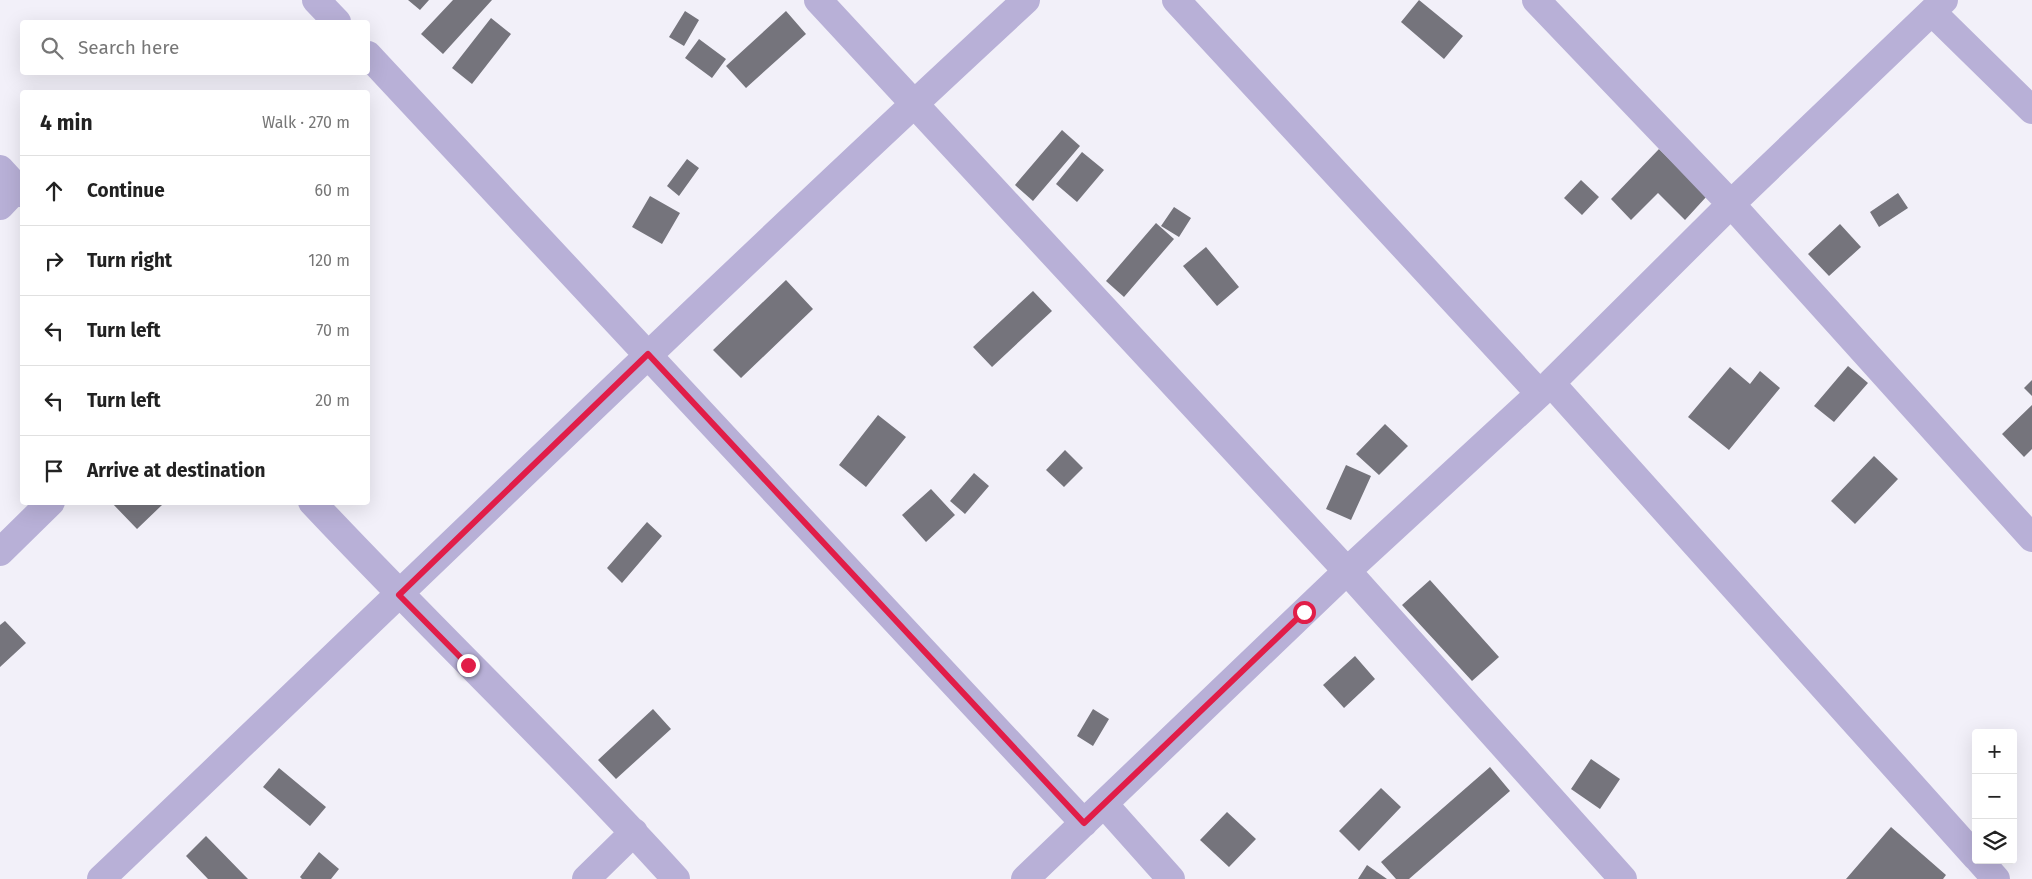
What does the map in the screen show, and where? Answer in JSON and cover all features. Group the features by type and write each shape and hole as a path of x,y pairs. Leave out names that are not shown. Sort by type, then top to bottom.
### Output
{"street":[{"path":"316,0 335,20"},
{"path":"818,0 915,102 1347,571 1623,879"},
{"path":"101,879 648,354 1026,0"},
{"path":"1176,0 1545,388 1972,853"},
{"path":"1536,0 1731,204 2032,538"},
{"path":"1026,879 1347,571 1545,388 1731,204 1938,6 2032,110"},
{"path":"370,57 1084,823"},
{"path":"0,552 48,505"},
{"path":"315,505 399,595 634,832 676,879"},
{"path":"1104,804 1171,879"},
{"path":"586,879 634,832"},
{"path":"1983,864 1996,879"}],"building":[{"path":"408,0 429,0 420,10"},
{"path":"453,0 492,0 443,54 421,34"},
{"path":"1419,0 1463,36 1444,59 1401,22"},
{"path":"685,11 699,20 684,46 669,37"},
{"path":"786,11 806,34 746,88 726,66"},
{"path":"491,18 511,34 472,84 452,68"},
{"path":"699,39 726,59 712,78 685,58"},
{"path":"1062,130 1080,146 1033,201 1015,185"},
{"path":"1659,149 1707,196 1685,220 1658,193 1631,220 1611,199"},
{"path":"1082,152 1104,170 1077,202 1056,184"},
{"path":"687,159 699,168 679,196 667,186"},
{"path":"1581,180 1599,197 1582,215 1564,198"},
{"path":"1898,193 1908,208 1879,227 1870,212"},
{"path":"650,196 680,213 662,244 632,227"},
{"path":"1174,207 1191,218 1179,237 1161,226"},
{"path":"1156,223 1174,239 1124,297 1106,281"},
{"path":"1840,224 1861,247 1829,276 1808,254"},
{"path":"1206,247 1239,287 1217,306 1183,266"},
{"path":"786,280 813,309 741,378 713,350"},
{"path":"1033,291 1052,311 992,367 973,347"},
{"path":"1848,366 1868,383 1834,422 1814,406"},
{"path":"1730,367 1750,384 1760,371 1780,388 1729,450 1688,417"},
{"path":"2032,380 2032,396 2024,388"},
{"path":"2032,405 2032,449 2024,457 2002,434"},
{"path":"878,415 906,437 866,487 839,465"},
{"path":"1385,424 1408,446 1379,475 1356,454"},
{"path":"1065,450 1083,468 1064,487 1046,470"},
{"path":"1874,456 1898,479 1855,524 1831,501"},
{"path":"1346,465 1371,476 1351,520 1326,509"},
{"path":"974,473 989,486 965,514 950,501"},
{"path":"931,489 955,515 926,542 902,515"},
{"path":"114,505 162,505 137,529"},
{"path":"647,522 662,536 622,583 607,568"},
{"path":"1430,580 1499,657 1472,681 1402,605"},
{"path":"5,621 26,643 0,667 0,625"},
{"path":"1355,656 1375,679 1344,708 1323,685"},
{"path":"653,709 671,729 616,779 598,760"},
{"path":"1093,709 1109,719 1093,746 1077,736"},
{"path":"1591,759 1620,779 1600,809 1571,789"},
{"path":"1490,767 1510,791 1409,879 1396,879 1381,862"},
{"path":"279,768 326,807 310,826 263,787"},
{"path":"1381,788 1401,807 1359,851 1339,831"},
{"path":"1227,812 1256,839 1229,867 1200,840"},
{"path":"1891,827 1946,875 1943,879 1846,879"},
{"path":"206,836 248,879 208,879 186,856"},
{"path":"319,852 339,869 331,879 302,879 300,877"},
{"path":"1367,865 1387,879 1358,879"}],"route":[{"path":"468,665 399,595 648,354 1084,823 1304,612"}]}
